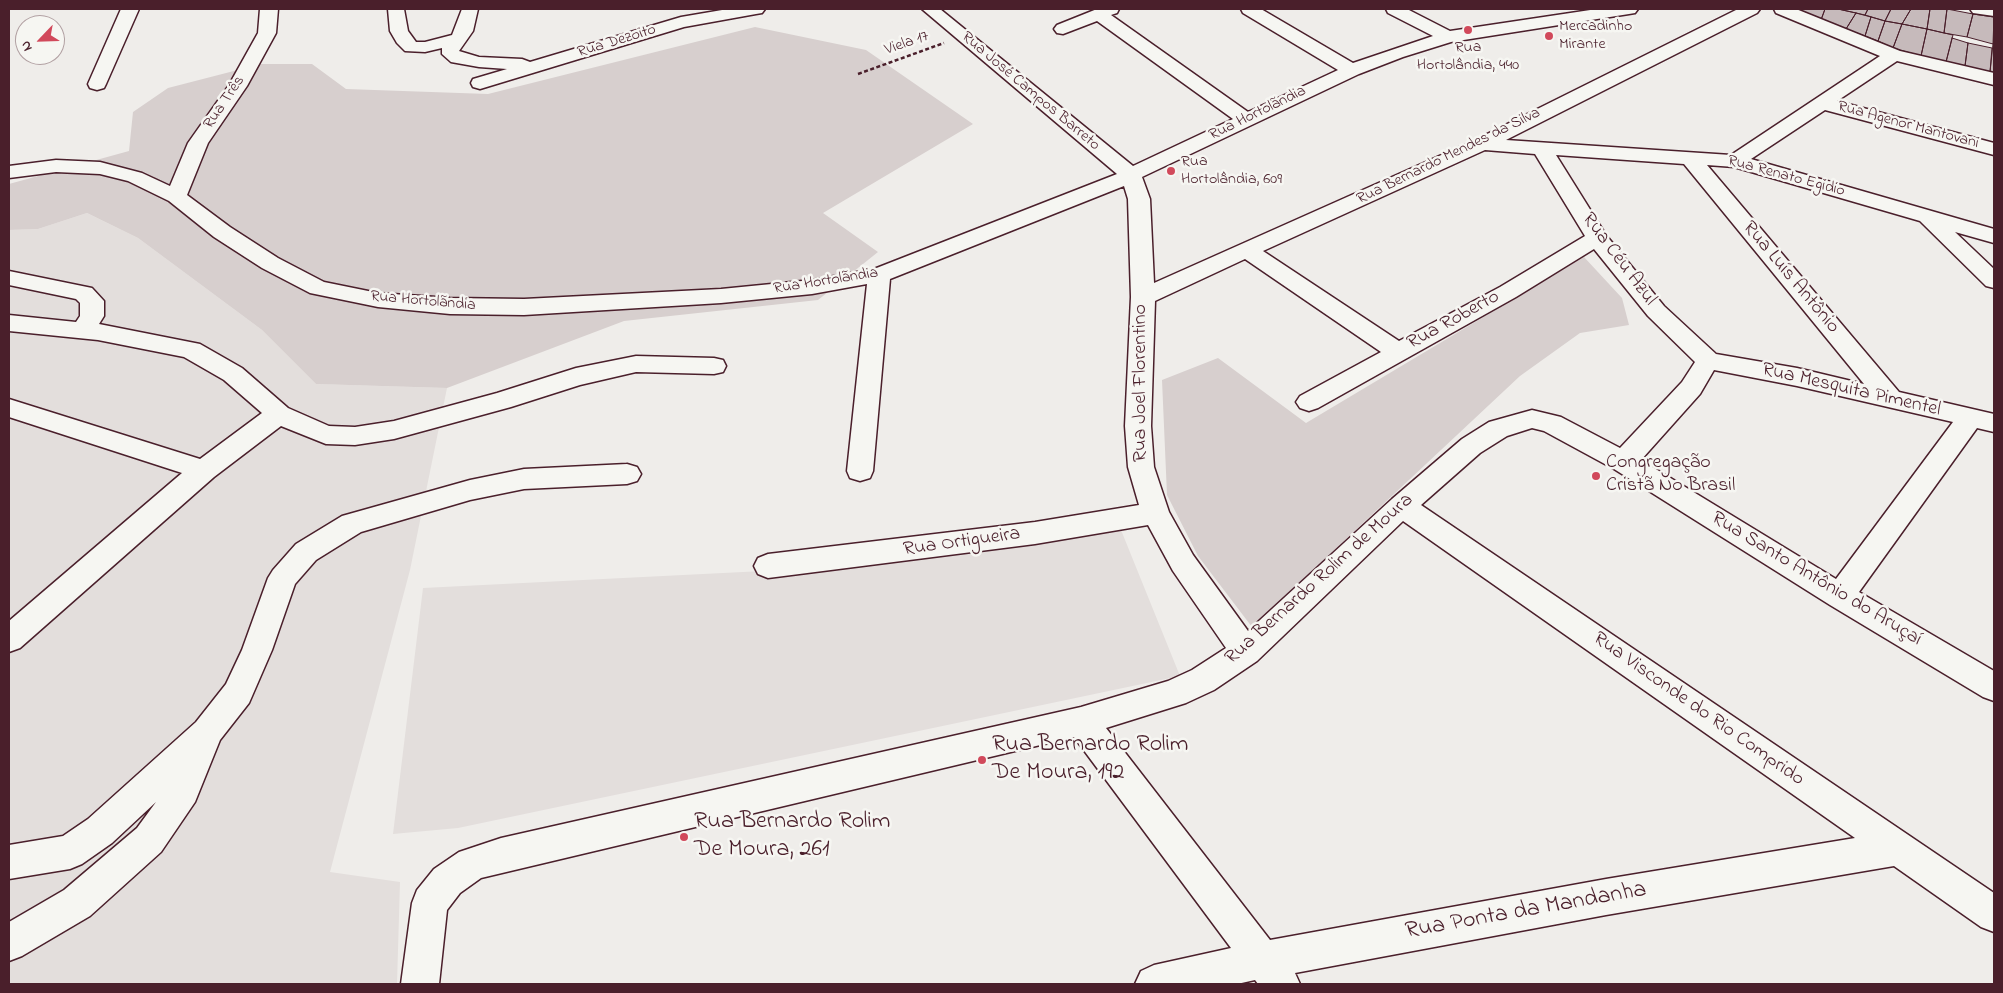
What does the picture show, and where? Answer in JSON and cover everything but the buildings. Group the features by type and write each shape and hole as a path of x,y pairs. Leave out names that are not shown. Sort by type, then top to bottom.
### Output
{"street":[{"path":"97,84 130,9"},
{"name":"Rua Três","path":"176,197 198,143 238,86 267,33 269,9"},
{"path":"396,9 400,31 403,39 410,47 425,47 460,38"},
{"path":"470,9 464,31 450,50 451,54 457,58 496,64 542,66"},
{"name":"Rua Dezoito","path":"480,84 718,11 756,9"},
{"name":"Rua José Campos Barreto","path":"930,9 1130,175"},
{"path":"1249,9 1352,70"},
{"path":"1394,9 1448,37"},
{"path":"1534,9 1555,20"},
{"name":"Rua Hortolãndia","path":"9,172 56,166 100,168 136,177 176,197 230,238 270,263 318,288 378,300 450,306 524,307 721,296 794,289 879,275 1130,175 1352,70 1448,37 1629,9"},
{"name":"Rua Bernardo Mendes da Silva","path":"1143,297 1482,144 1751,9"},
{"path":"1782,9 1894,55 1994,78"},
{"path":"1979,9 1994,11"},
{"path":"1063,29 1105,11 1246,120"},
{"path":"1736,161 1894,55"},
{"name":"Rua Agenor Mantovani","path":"1821,103 1994,149"},
{"name":"Rua Renato Egidio","path":"1482,144 1736,161 1994,236"},
{"name":"Rua Céu Azul","path":"1542,149 1597,238 1656,311 1708,361"},
{"name":"Rua Luís Antônio","path":"1690,158 1890,398"},
{"name":"Rua Joel Florentino","path":"1130,175 1139,199 1143,297 1138,426 1141,467 1155,513 1183,562 1246,652"},
{"path":"1926,217 1994,280"},
{"name":"Rua Roberto","path":"1309,402 1508,292 1597,238"},
{"path":"1248,250 1398,352"},
{"path":"860,471 879,275"},
{"path":"9,278 84,293 92,301 92,316 83,330"},
{"path":"9,323 83,330 191,350 233,374 279,414 326,435 355,436 394,430 502,401 576,377 636,364 714,366"},
{"path":"1623,462 1691,388 1708,361"},
{"name":"Rua Mesquita Pimentel","path":"1708,361 1797,377 1982,421"},
{"path":"9,408 204,470"},
{"path":"9,639 204,470 279,414"},
{"name":"Rua Santo Antônio do Aruçaí","path":"1532,419 1552,424 1623,462 1840,596 1994,686"},
{"name":"Rua Bernardo Rolim de Moura","path":"420,984 430,903 447,881 471,864 501,855 1081,721 1175,693 1203,680 1246,652 1402,506 1471,446 1498,429 1532,419"},
{"path":"1840,596 1982,421"},
{"path":"9,883 70,852 100,831 207,732 238,694 283,578 306,552 352,524 470,490 524,479 627,474"},
{"name":"Rua Visconde do Rio Comprido","path":"1402,506 1994,914"},
{"name":"Rua Ortigueira","path":"768,566 1035,533 1155,513"},
{"path":"1081,721 1272,972"},
{"path":"9,943 77,903 149,840 183,791 207,732"},
{"name":"Rua Ponta da Mandanha","path":"1154,984 1272,972 1606,897 1899,848"},
{"path":"9,862 70,852"}],"path":[{"name":"Viela 17","path":"858,74 963,36"}],"shaded area":[{"path":"755,27 866,50 973,124 823,213 878,252 818,300 624,321 447,388 316,384 262,330 138,238 87,213 38,229 9,230 9,184 129,151 133,112 168,88 261,64 312,64 346,89 488,94"},
{"path":"87,213 138,238 262,330 316,384 447,388 410,570 330,872 400,882 397,984 9,984 9,230 38,229"},
{"path":"1584,257 1622,298 1629,325 1580,333 1520,376 1252,627 1198,556 1167,495 1162,380 1218,358 1306,423"},
{"path":"1121,530 1180,676 458,828 393,834 423,588 763,571"}],"place":[{"name":"Rua Hortolândia, 440","path":"1468,30"},
{"name":"Mercadinho Mirante","path":"1549,36"},
{"name":"Rua Hortolândia, 609","path":"1171,171"},
{"name":"Congregação Cristã No Brasil","path":"1596,476"},
{"name":"Rua Bernardo Rolim De Moura, 192","path":"982,760"},
{"name":"Rua Bernardo Rolim De Moura, 261","path":"684,837"}]}
